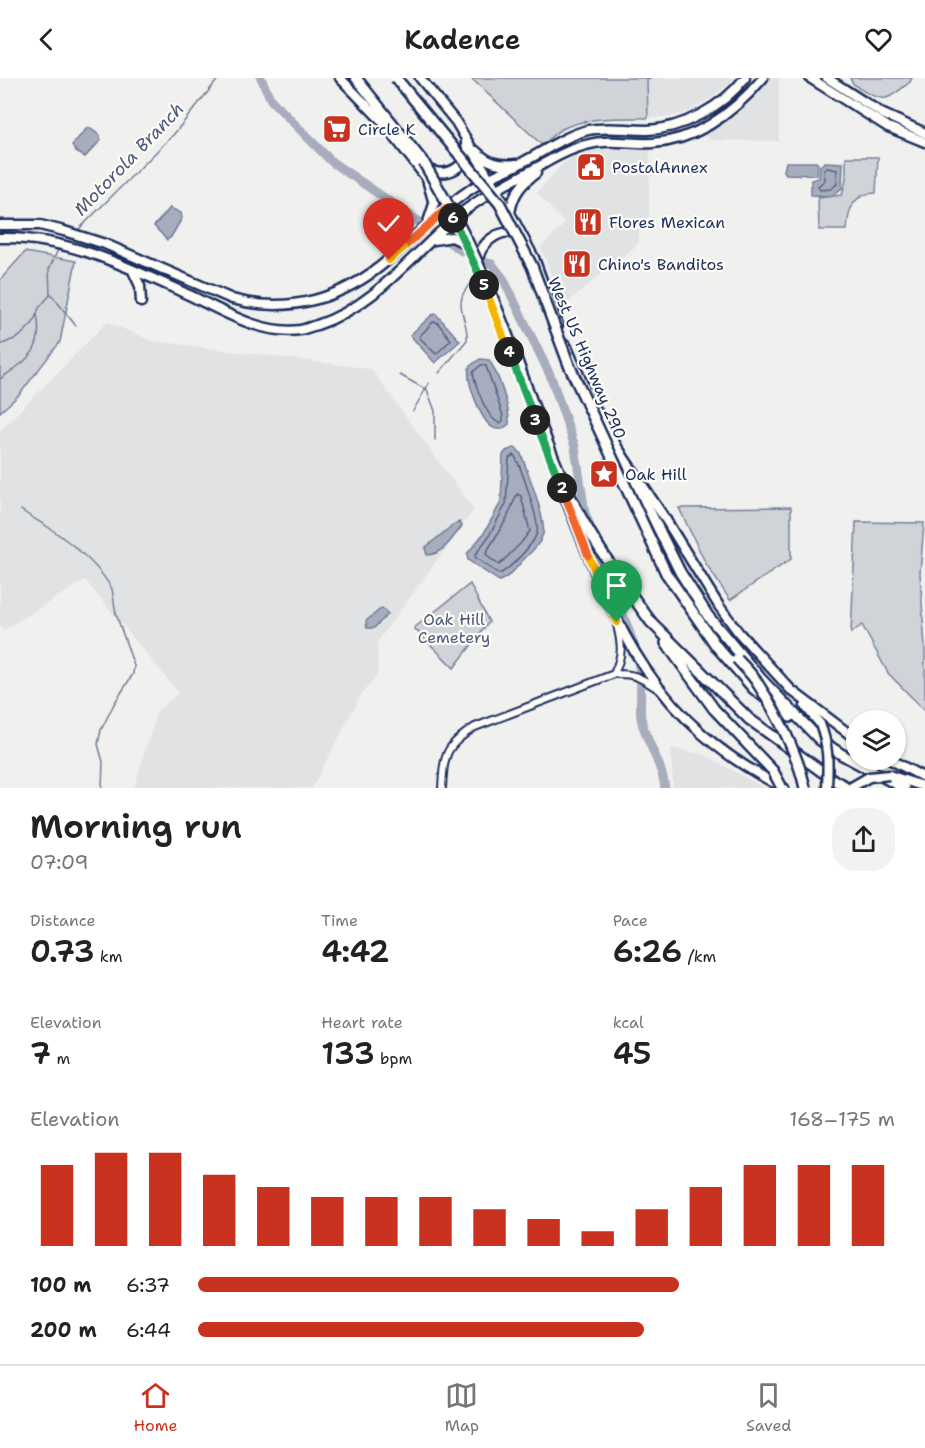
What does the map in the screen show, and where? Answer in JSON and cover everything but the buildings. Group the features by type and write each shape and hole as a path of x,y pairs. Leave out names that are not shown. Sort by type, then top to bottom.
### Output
{"highway":[{"path":"356,78 424,163 446,200 486,280 555,463 577,509 612,568 714,709 773,771 781,788"},
{"name":"West US Highway 290","path":"396,78 500,204 532,266 569,365 666,573 717,647 754,689 818,738 841,754 904,788"},
{"path":"620,452 680,572 708,616 761,679 818,738"},
{"path":"690,607 758,683 780,723 802,774 805,788"},
{"path":"651,621 749,719 835,781 850,788"}],"main road":[{"path":"340,78 383,122 418,164 454,219 478,273 600,585 639,662 669,700 717,748 781,788"},
{"path":"420,78 482,156 500,165 522,163"},
{"path":"0,225 40,225 105,244 232,299 250,304 267,306 310,302 340,291 377,269 427,225 436,214 464,194 563,140 580,133 600,129 648,130 676,125 719,102 745,78"},
{"path":"0,237 60,243 133,271 242,320 269,328 300,330 329,321 360,304 383,287 454,219 475,203 547,162 588,144 674,140 700,131 730,112 763,78"},
{"path":"810,78 888,127 925,142"},
{"path":"827,78 883,114 925,133"},
{"path":"644,143 677,133 676,125"},
{"path":"418,164 439,173 452,171 463,163 467,152 467,140"},
{"name":"West US Highway 290","path":"467,140 534,258 582,384 620,452 666,520 719,606 739,633 791,690 846,731"},
{"path":"563,140 565,153"},
{"path":"510,213 515,192 547,162"},
{"path":"424,174 434,199 436,214"},
{"path":"22,238 24,225"},
{"path":"478,273 477,256 487,241 510,232 525,241"},
{"path":"431,242 452,237 466,244"},
{"path":"133,271 142,291 141,303"},
{"path":"791,690 820,723 828,747 827,788"},
{"path":"906,768 923,777"},
{"path":"850,788 869,777 889,775 925,787"}],"street":[{"path":"614,674 622,649 617,622"},
{"path":"442,788 444,759 458,738 475,727 614,674 628,673 639,676 660,690"}],"shaded area":[{"path":"647,78 737,78 710,99 688,112 669,117 648,118"},
{"path":"771,78 779,78 779,141 712,140 708,138 707,134 734,117 753,100"},
{"path":"650,149 649,216 639,232 638,244 563,306 541,247 565,224 537,193 561,165 579,153 593,150"},
{"path":"107,322 153,341 371,369 474,510 377,642 378,673 361,695 312,788 134,788 157,711 179,693 85,580 4,630 0,625 0,431"},
{"path":"671,748 705,755 764,788 673,788"}],"green space":[{"path":"471,78 651,78 647,80 648,118 581,122 558,131 543,146"},
{"path":"850,78 912,78 910,82 889,97 882,98 860,89"},
{"path":"846,157 878,157 876,193 862,196 853,204 847,230 819,230 818,198 842,195 846,179"},
{"path":"25,252 76,261 60,342 19,395 0,412 0,280"},
{"path":"791,507 791,559 730,600 706,564 679,508"},
{"path":"856,522 924,523 920,573 925,648 925,711 888,673 862,625 851,633"},
{"name":"Oak Hill Cemetery","path":"470,584 489,622 454,668 414,628"}],"water":[{"path":"88,127 98,134 101,140 85,157 76,152 72,145"},
{"path":"786,162 816,162 818,164 817,175 786,174 784,171"},
{"path":"825,162 843,163 842,188 831,196 811,195 811,180 819,178 820,166"},
{"path":"170,208 181,213 182,218 167,240 154,226"},
{"path":"436,314 460,341 435,363 410,335"},
{"path":"480,359 489,360 503,390 509,424 502,429 495,429 488,423 471,389 470,366"},
{"path":"514,448 521,454 536,495 542,518 543,534 532,552 509,575 499,581 468,560 467,554 484,533 501,502 503,455"},
{"path":"459,522 462,526 447,545 438,552 427,555 425,548"},
{"path":"382,608 388,614 374,628 367,628 366,621"}],"waterway":[{"name":"Motorola Branch","path":"79,229 174,134 219,78"},
{"path":"261,78 271,100 332,162 462,251"},
{"name":"Motorola Branch","path":"0,345 19,337 33,323 39,308 50,295 49,269 58,250"},
{"path":"481,261 492,264 503,278 551,377 575,447 585,513 591,529"},
{"path":"439,373 467,340 461,303 463,294 477,273"},
{"path":"51,294 76,326"},
{"path":"0,379 26,360 36,346 39,327 37,314"},
{"path":"400,375 425,389"},
{"path":"413,411 429,383"},
{"path":"426,387 435,411 435,440"},
{"path":"21,510 73,546 99,571 112,589 116,614 134,666 133,674 101,730 98,744 103,762 102,788"},
{"path":"596,545 635,651 641,680 641,718 661,770 665,788"}],"place":[{"name":"Circle K","path":"337,129"},
{"name":"PostalAnnex","path":"591,167"},
{"name":"Flores Mexican","path":"588,222"},
{"name":"Chino's Banditos","path":"577,264"},
{"name":"Oak Hill","path":"604,474"}],"route":[{"path":"389,260 447,208 485,287 542,438 617,622"}]}
